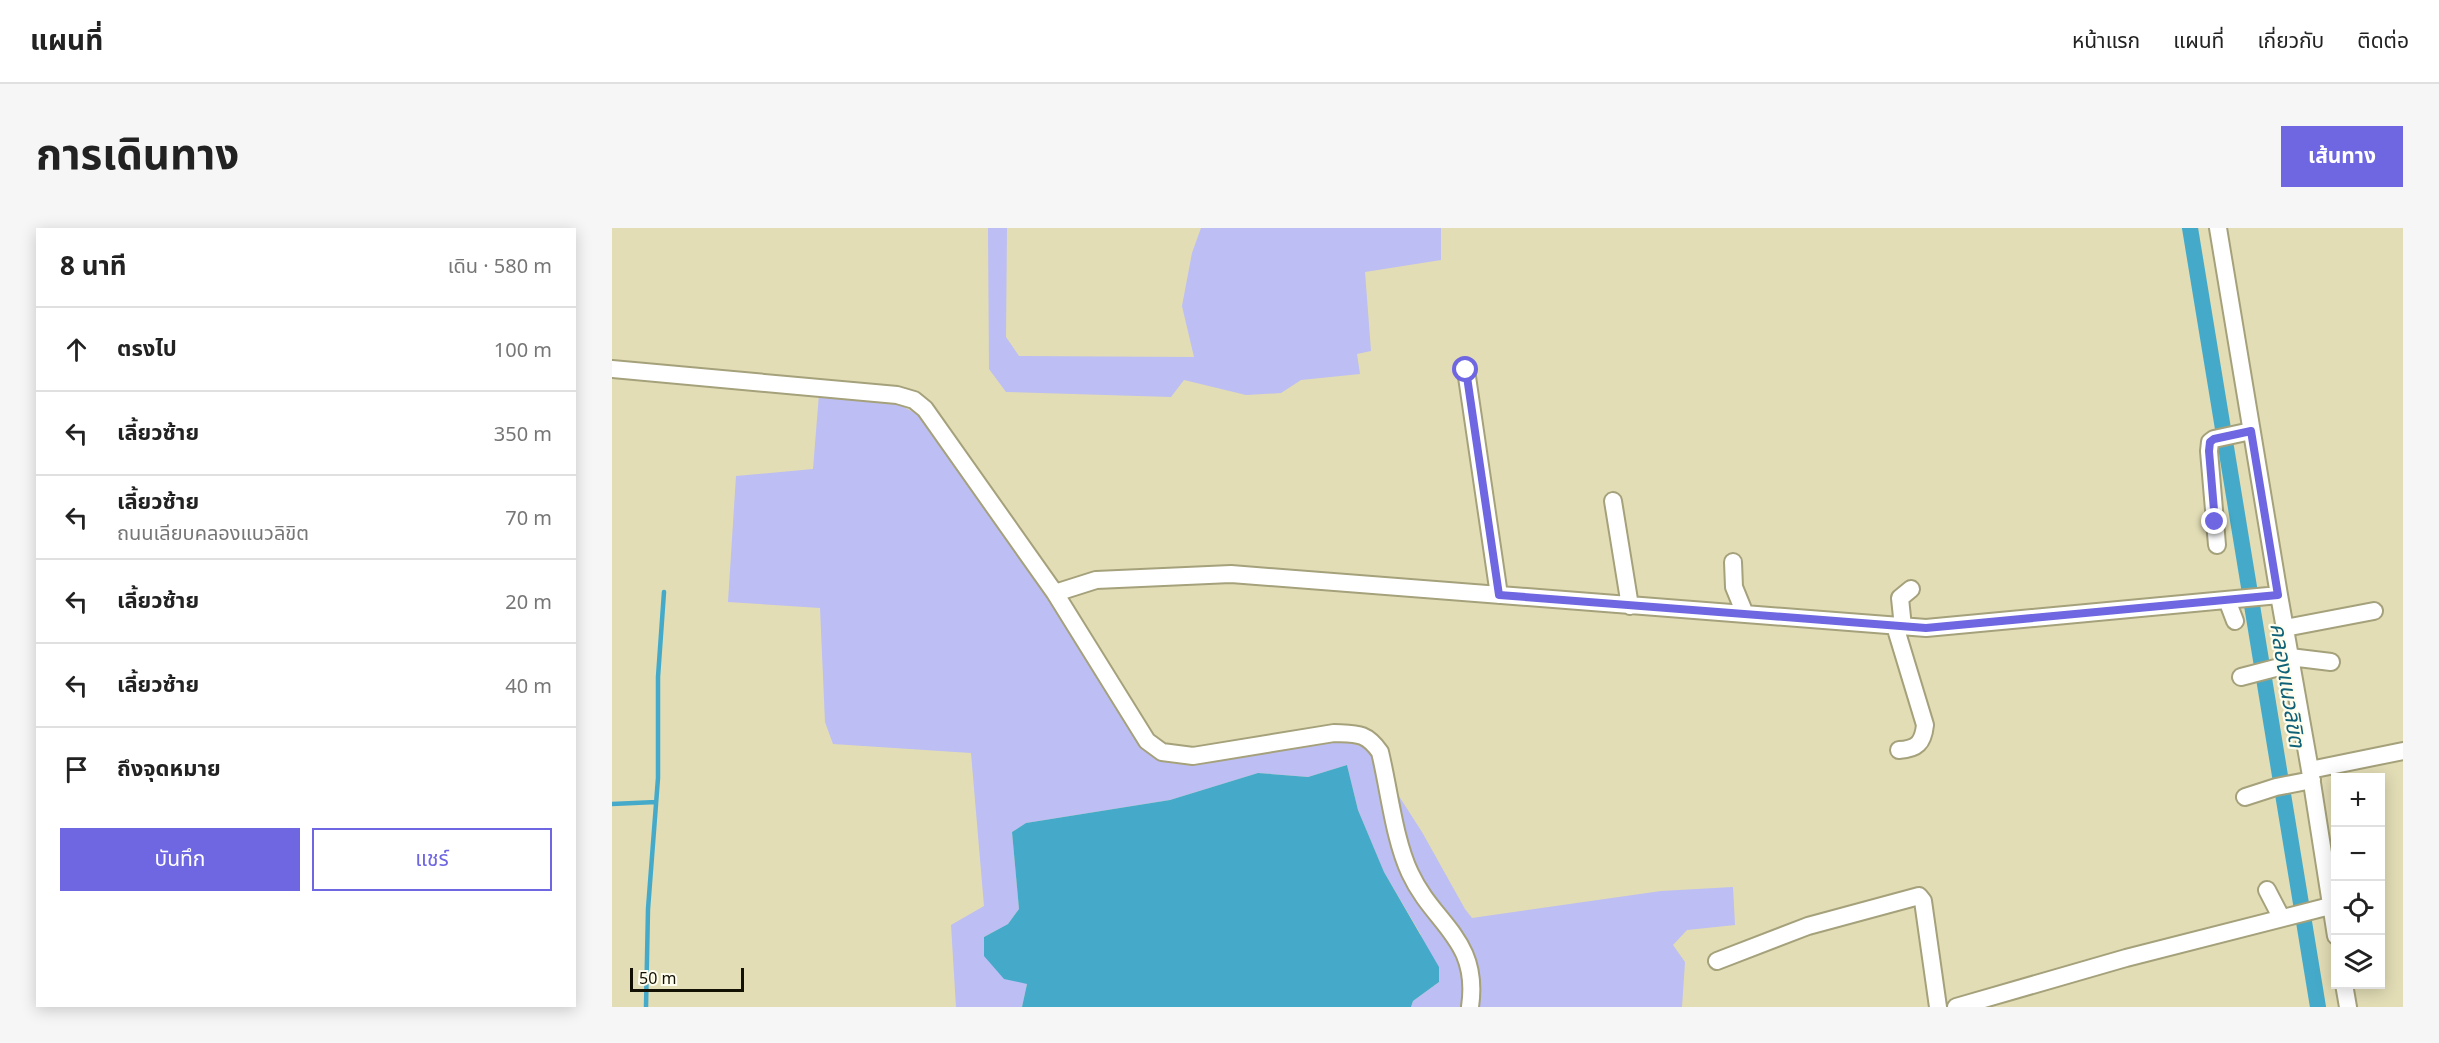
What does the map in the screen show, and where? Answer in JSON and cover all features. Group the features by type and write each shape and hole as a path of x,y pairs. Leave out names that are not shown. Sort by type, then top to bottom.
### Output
{"street":[{"path":"2218,228 2244,433 2271,596 2284,628 2286,663 2307,778 2324,907 2336,935"},
{"path":"612,369 897,395 914,400 925,409 1055,593 1147,741 1162,753 1193,756 1334,733 1357,734 1372,740 1380,752 1404,857 1411,875 1457,938 1464,952 1472,991 1470,1007"},
{"path":"1466,370 1499,595"},
{"path":"2217,545 2210,442 2214,439 2244,433"},
{"path":"1612,501 1630,606"},
{"path":"1733,562 1734,587 1744,614"},
{"path":"1055,593 1096,580 1231,574 1744,614 1900,619 1947,627 2271,596"},
{"path":"1899,750 1911,749 1919,745 1924,736 1925,725 1900,619 1903,594 1911,589"},
{"path":"2233,600 2235,621"},
{"path":"2284,628 2374,611"},
{"path":"2247,675 2286,663 2331,663"},
{"path":"2245,797 2403,752"},
{"path":"2267,890 2286,916"},
{"path":"1717,961 1808,926 1919,896 1923,901 1938,1007"},
{"path":"1956,1007 2126,958 2324,907"},
{"path":"2345,989 2348,1007"}],"shaded area":[{"path":"988,228 1007,228 1006,337 1019,356 1194,357 1182,306 1192,253 1201,228 1441,228 1441,260 1365,272 1371,351 1357,354 1360,374 1301,380 1281,393 1246,395 1184,380 1171,397 1006,392 989,369"},
{"path":"819,394 896,403 917,414 935,435 1050,601 1174,764 1332,738 1368,748 1422,832 1472,918 1661,891 1733,887 1735,925 1687,930 1673,945 1685,962 1682,1007 1411,1007 1413,1001 1439,982 1420,933 1384,872 1358,810 1347,765 1308,777 1258,773 1170,800 1026,823 1012,832 1019,909 1008,924 984,937 1027,984 1022,1007 956,1007 951,925 984,906 971,753 833,744 825,722 820,608 728,602 736,476 813,469"},
{"path":"1347,765 1358,810 1384,872 1439,967 1439,982 1413,1001 1411,1007 1022,1007 1027,984 1004,979 984,956 984,937 1008,924 1019,909 1012,832 1026,823 1170,800 1258,773 1308,777"}],"waterway":[{"name":"คลองแนวลิขิต","path":"2190,228 2318,1007"},
{"path":"646,1007 648,909 658,778 658,677 664,592"},
{"path":"612,804 656,802"}],"route":[{"path":"1466,370 1499,595 1926,628 2278,595 2251,431 2214,439 2210,442 2215,522"}]}
